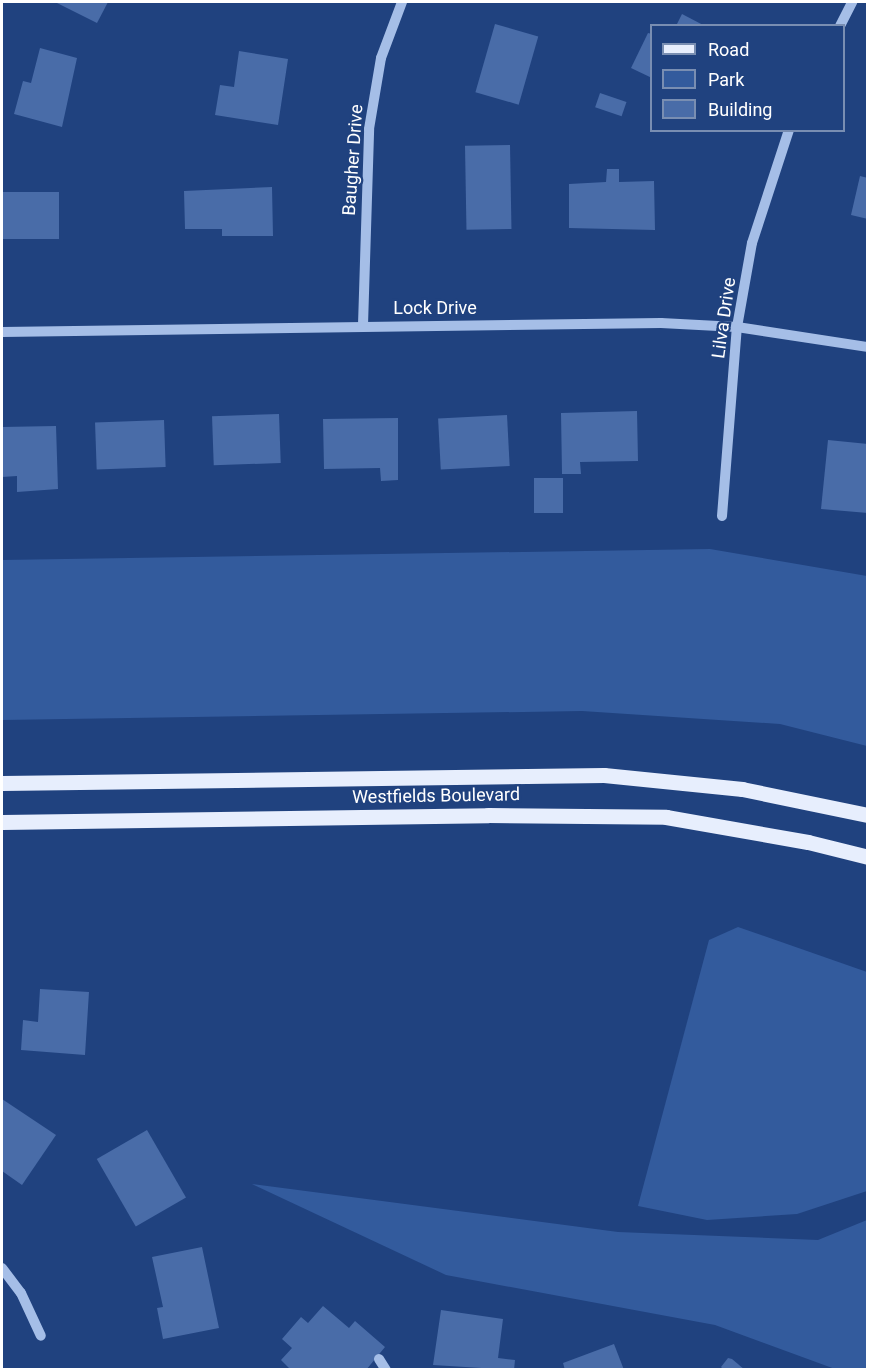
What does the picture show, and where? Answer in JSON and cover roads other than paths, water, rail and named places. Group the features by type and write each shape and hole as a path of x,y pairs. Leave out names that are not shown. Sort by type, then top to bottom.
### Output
{"main road":[{"name":"Westfields Boulevard","path":"2,783 604,775 742,789 867,815"},
{"name":"Westfields Boulevard","path":"2,822 488,814 666,817 808,842 867,857"}],"street":[{"name":"Baugher Drive","path":"363,325 369,129 381,58 402,2"},
{"path":"841,24 852,2"},
{"name":"Lilva Drive","path":"722,516 737,327 752,243 788,132"},
{"name":"Lock Drive","path":"2,332 363,325 661,323 737,327 867,347"},
{"path":"2,1268 21,1293 41,1336"},
{"path":"379,1359 386,1370"}]}
